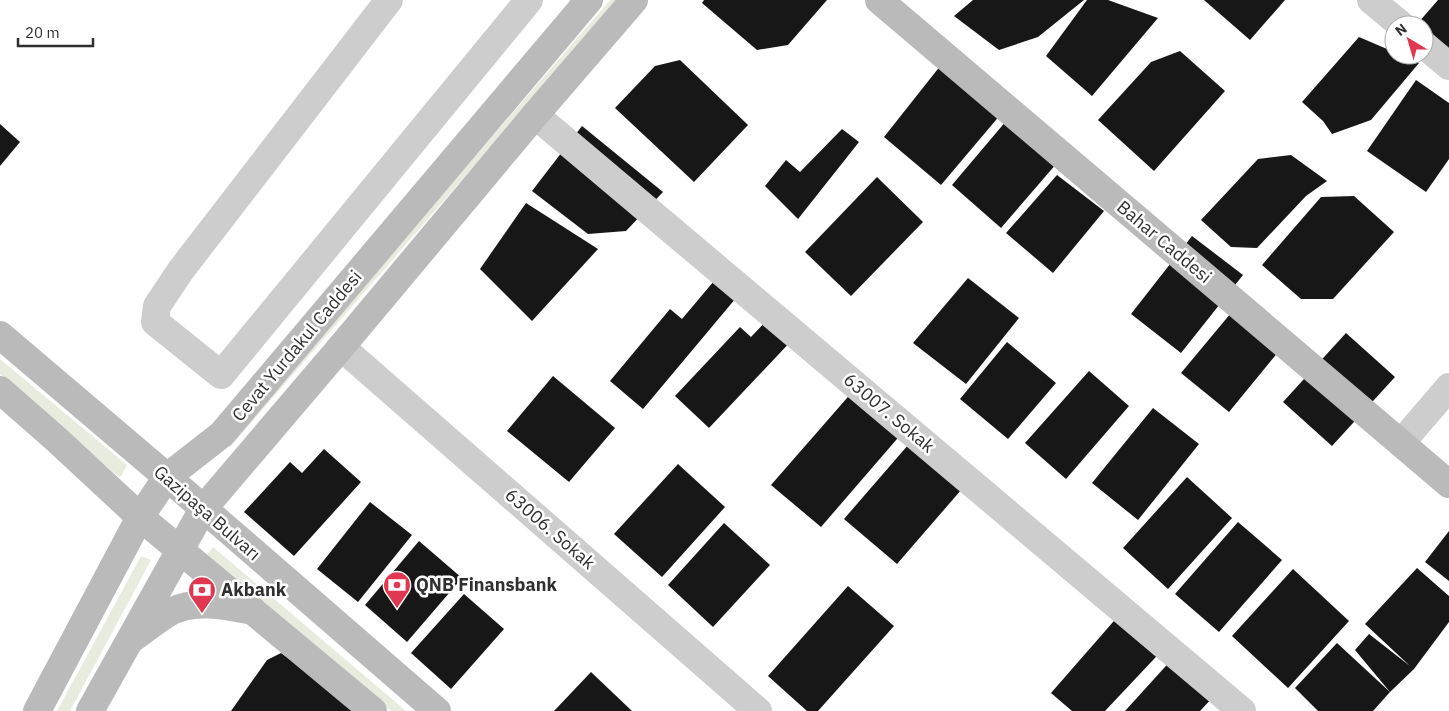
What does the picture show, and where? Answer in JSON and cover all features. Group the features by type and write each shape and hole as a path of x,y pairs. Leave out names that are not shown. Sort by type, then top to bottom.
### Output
{"main road":[{"name":"Cevat Yurdakul Caddesi","path":"38,711 140,517 167,477 222,434 589,0"},
{"name":"Cevat Yurdakul Caddesi","path":"90,711 202,509 342,347 535,115 634,0"},
{"name":"Bahar Caddesi","path":"879,0 1449,484"},
{"name":"Gazipaşa Bulvarı","path":"0,335 167,477 436,711"},
{"path":"0,390 56,438 140,517 373,711"},
{"path":"128,642 172,611 190,605 221,605 254,611"}],"street":[{"path":"389,0 181,270 157,306 155,322 221,374 530,0"},
{"path":"1371,0 1389,15"},
{"path":"1434,53 1449,66"},
{"name":"63007. Sokak","path":"535,115 1242,711"},
{"name":"63006. Sokak","path":"342,347 758,711"},
{"path":"1401,444 1449,387"}],"shaded area":[{"path":"610,0 618,0 230,447 227,444"},
{"path":"0,359 127,465 120,478 0,374"},
{"path":"213,547 406,711 391,711 206,556"},
{"path":"141,556 151,560 70,711 57,711"}],"building":[{"path":"704,0 827,0 788,45 757,50 702,3"},
{"path":"973,0 1084,0 1038,37 999,50 954,16"},
{"path":"1087,0 1108,0 1158,18 1092,96 1046,56"},
{"path":"1204,0 1285,0 1250,40"},
{"path":"1438,0 1449,0 1449,50 1434,37 1434,15 1425,15"},
{"path":"1359,37 1384,48 1384,65 1417,65 1371,120 1332,134 1323,121 1302,102"},
{"path":"1180,51 1225,91 1154,171 1098,120 1151,62"},
{"path":"680,60 748,125 694,182 615,108 655,66"},
{"path":"941,65 1001,114 941,185 884,137"},
{"path":"1416,80 1449,103 1449,159 1426,192 1367,151"},
{"path":"1007,120 1057,163 1001,228 952,185"},
{"path":"0,124 20,142 0,166"},
{"path":"582,126 663,192 626,231 588,234 532,191"},
{"path":"842,129 859,142 798,219 765,186 786,160 800,172"},
{"path":"1291,155 1327,181 1306,196 1257,248 1231,247 1201,220 1258,159"},
{"path":"1057,175 1104,211 1053,273 1006,233"},
{"path":"877,177 923,222 851,296 805,252"},
{"path":"1354,196 1394,232 1333,299 1301,299 1262,265 1321,197"},
{"path":"526,203 598,249 532,321 480,269"},
{"path":"1192,236 1243,275 1181,353 1131,314"},
{"path":"968,278 1019,318 966,384 913,343"},
{"path":"714,281 736,298 643,409 610,381 670,309 682,319"},
{"path":"1246,295 1293,334 1229,412 1181,373"},
{"path":"771,316 794,338 709,428 675,396 740,327 751,337"},
{"path":"1346,333 1395,377 1332,446 1283,402"},
{"path":"1007,342 1056,383 1008,439 960,399"},
{"path":"1089,371 1129,406 1066,479 1025,443"},
{"path":"553,376 615,428 569,482 507,431"},
{"path":"854,390 903,432 821,527 771,485"},
{"path":"1153,408 1199,444 1138,520 1092,483"},
{"path":"915,437 968,482 897,564 844,519"},
{"path":"324,449 361,482 294,556 244,512 290,462 302,473"},
{"path":"678,464 725,507 662,577 614,534"},
{"path":"1187,477 1232,518 1168,589 1123,548"},
{"path":"370,502 412,535 358,602 317,569"},
{"path":"1238,522 1282,560 1219,632 1175,594"},
{"path":"724,523 770,565 713,627 668,585"},
{"path":"1449,531 1449,581 1425,562"},
{"path":"419,541 462,578 407,642 365,605"},
{"path":"1417,568 1449,596 1449,622 1414,669 1390,692 1355,650 1369,634 1410,666 1365,624"},
{"path":"1293,569 1349,621 1288,688 1232,636"},
{"path":"848,586 894,626 818,711 807,711 768,676"},
{"path":"464,594 504,629 451,689 411,653"},
{"path":"1127,606 1170,642 1105,711 1072,711 1051,693"},
{"path":"1337,643 1390,692 1373,711 1318,711 1295,688"},
{"path":"281,653 359,708 356,711 231,711 267,660"},
{"path":"1174,657 1215,695 1200,711 1125,711"},
{"path":"591,672 632,711 554,711"}],"place":[{"name":"QNB Finansbank","path":"397,609"},
{"name":"Akbank","path":"202,614"}]}
